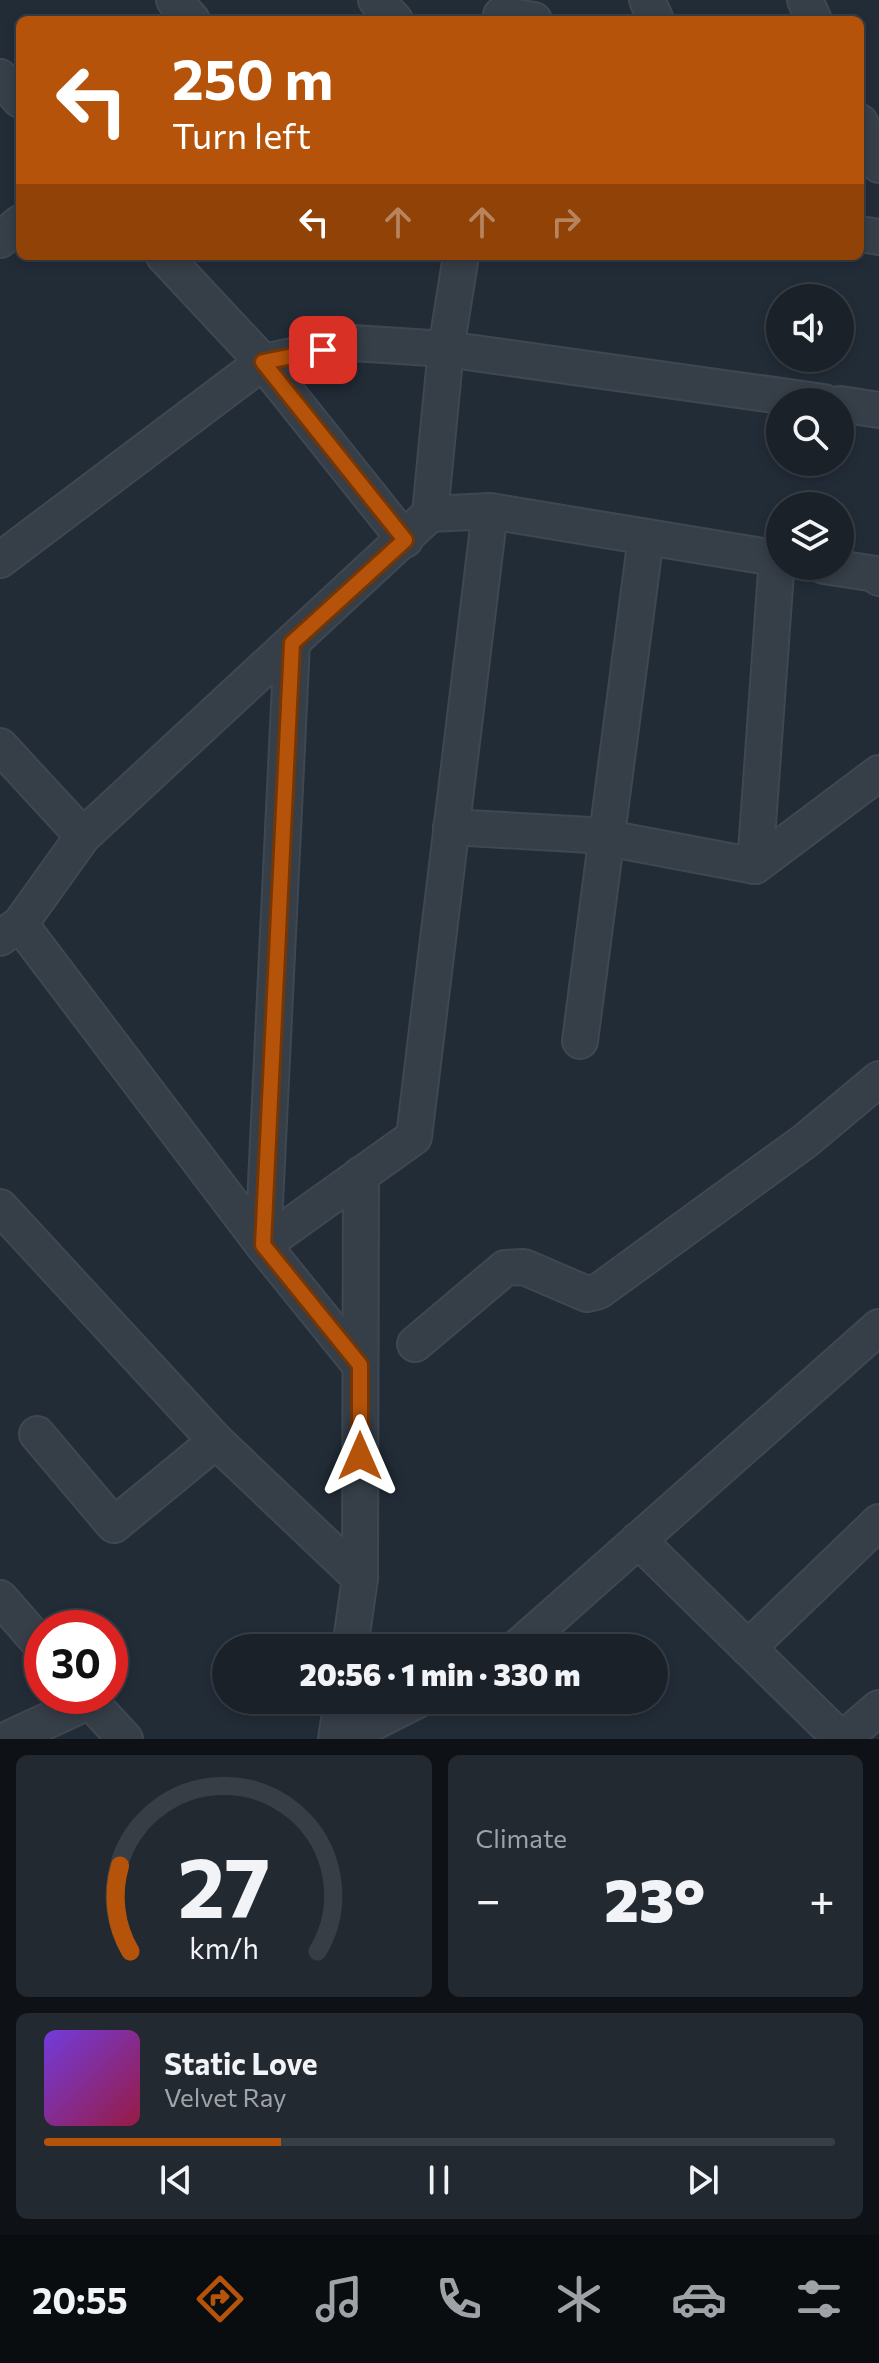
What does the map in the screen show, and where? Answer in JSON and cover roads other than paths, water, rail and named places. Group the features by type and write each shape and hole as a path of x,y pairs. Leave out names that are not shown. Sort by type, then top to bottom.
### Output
{"street":[{"path":"174,0 188,16"},
{"path":"376,0 391,16"},
{"path":"0,77 16,95"},
{"path":"864,131 879,165"},
{"path":"0,240 16,226"},
{"path":"168,260 263,362 405,540"},
{"path":"360,1365 10,931 83,836 430,514 446,349 460,260"},
{"path":"0,560 263,362 353,343 446,349 766,394"},
{"path":"854,406 879,410"},
{"path":"430,514 490,511 766,557"},
{"path":"263,1245 414,1137 490,511"},
{"path":"580,1041 646,537"},
{"path":"854,571 876,574 879,578"},
{"path":"755,866 776,580"},
{"path":"263,1245 292,643"},
{"path":"0,746 83,836"},
{"path":"451,827 607,836 755,866 879,773"},
{"path":"415,1344 505,1268 524,1267 587,1294 599,1291 805,1141 879,1079"},
{"path":"352,1634 360,1578 361,1174"},
{"path":"0,1207 216,1441 360,1578"},
{"path":"533,1634 879,1327"},
{"path":"37,1434 114,1525 216,1441"},
{"path":"748,1648 879,1522"},
{"path":"638,1540 842,1739 879,1708"},
{"path":"0,1598 24,1625"},
{"path":"8,1739 57,1714"},
{"path":"102,1714 125,1739"},
{"path":"339,1739 341,1714"},
{"path":"339,1739 390,1714"}]}
